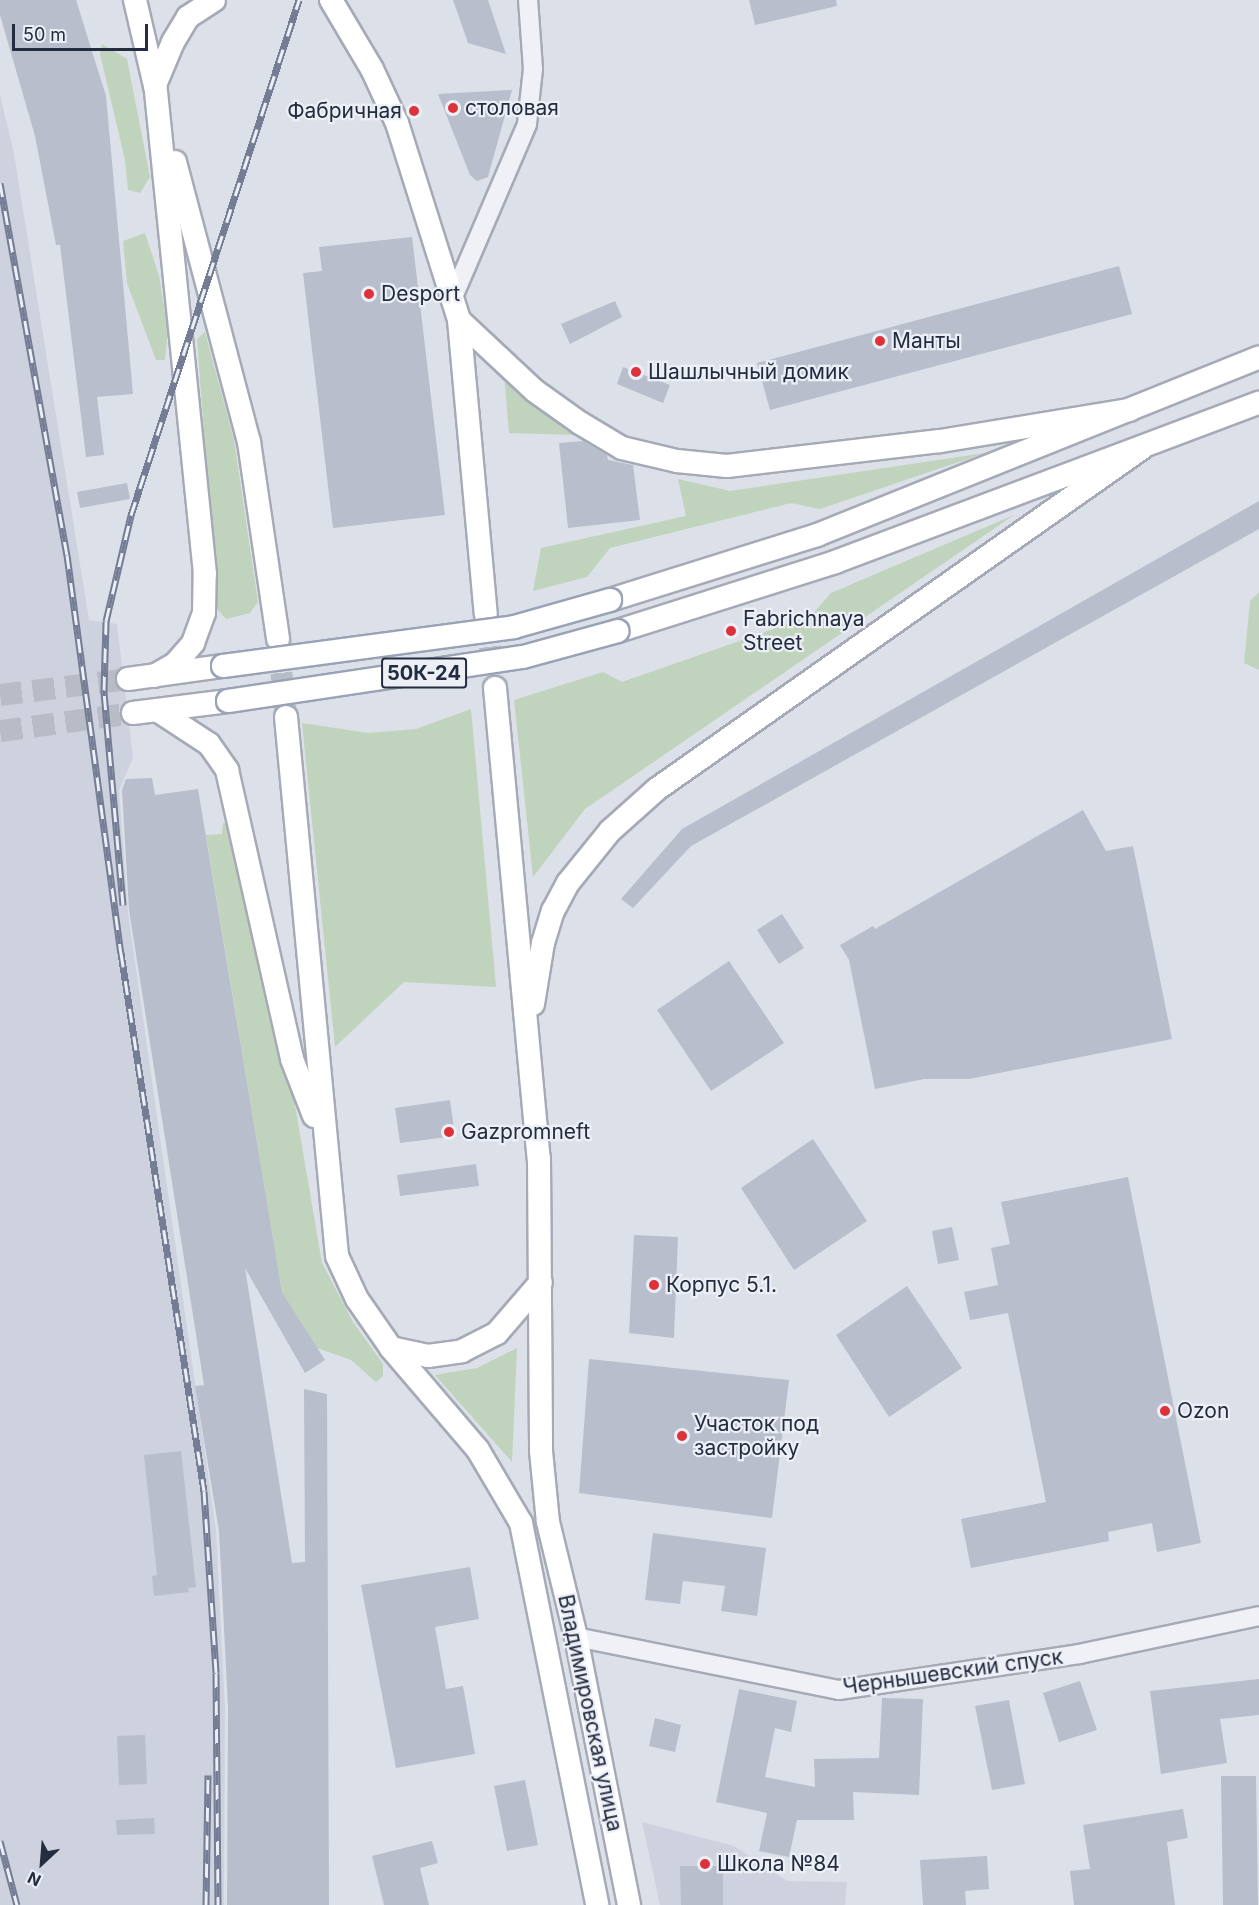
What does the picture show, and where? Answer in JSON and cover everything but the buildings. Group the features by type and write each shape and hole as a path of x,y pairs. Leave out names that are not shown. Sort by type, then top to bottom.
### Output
{"main road":[{"path":"135,0 155,85 249,442 278,639"},
{"path":"128,679 154,676 175,664 193,643 204,613 205,584 155,85 173,42 188,17 214,0"},
{"path":"330,2 397,123 459,320 486,614"},
{"path":"459,320 535,391 580,423 622,448 677,461 727,465 940,441 1129,410 1259,357"},
{"path":"528,1035 543,943 553,910 568,883 610,831 657,789 1142,448 1259,403"},
{"name":"50К-24","path":"154,676 514,627 610,600 817,535 1129,410"},
{"name":"50К-24","path":"157,710 523,657 618,631 835,562 1142,448"},
{"path":"495,688 528,1035"},
{"path":"133,713 157,710 209,744 227,770 292,1059 323,1138"},
{"path":"286,717 323,1138"},
{"name":"Владимировская улица","path":"528,1035 539,1158 541,1451 548,1522 576,1637 629,1905"},
{"name":"Владимировская улица","path":"323,1138 337,1256 357,1299 391,1348 478,1450 521,1523 597,1905"},
{"path":"391,1348 428,1356 462,1351 497,1333 541,1282"}],"street":[{"path":"453,297 527,123 533,69 528,0"},
{"name":"Чернышевский спуск","path":"576,1637 839,1690 1078,1654 1259,1616"}],"shaded area":[{"path":"0,95 14,154 89,620 117,624 133,758 119,790 128,912 216,1531 225,1707 224,1905 0,1905"},
{"name":"Школа №84","path":"642,1822 734,1846 787,1881 847,1882 845,1905 660,1905"}],"green space":[{"path":"102,44 127,59 150,177 140,193 128,190 125,160 100,54"},
{"path":"145,233 159,276 168,330 165,360 156,360 127,283 123,241"},
{"path":"205,332 234,440 258,602 250,613 226,619 217,609 197,339"},
{"path":"504,374 579,435 509,433"},
{"path":"985,453 820,509 791,503 610,548 587,577 533,591 541,548 686,516 678,479 730,491"},
{"path":"1014,515 585,809 533,877 514,700 603,672 622,682 811,616 831,593"},
{"path":"1259,592 1259,670 1244,663 1250,601"},
{"path":"471,709 496,987 404,982 335,1047 302,723 368,733 416,729"},
{"path":"223,823 231,825 240,855 252,941 263,969 271,1016 295,1105 322,1263 353,1322 383,1364 383,1376 376,1382 351,1360 317,1348 282,1292 206,835 222,834"},
{"path":"517,1348 512,1462 435,1375 477,1368"}],"tunnel":[{"path":"486,614 495,688"},
{"path":"278,640 286,717"},
{"path":"0,695 128,679"},
{"path":"0,731 133,713"}],"railway":[{"path":"123,905 104,690 106,621 131,515 299,0"},
{"path":"0,183 67,555 121,953 204,1491 216,1673 218,1905"},
{"path":"206,1905 208,1775"},
{"path":"0,1841 17,1905"}],"place":[{"name":"столовая","path":"453,108"},
{"name":"Фабричная","path":"414,111"},
{"name":"Desport","path":"369,294"},
{"name":"Манты","path":"880,341"},
{"name":"Шашлычный домик","path":"636,372"},
{"name":"Fabrichnaya Street","path":"731,631"},
{"name":"Gazpromneft","path":"449,1132"},
{"name":"Корпус 5.1.","path":"654,1285"},
{"name":"Ozon","path":"1165,1411"},
{"name":"Участок под застройку","path":"682,1436"},
{"name":"Школа №84","path":"705,1864"}]}
